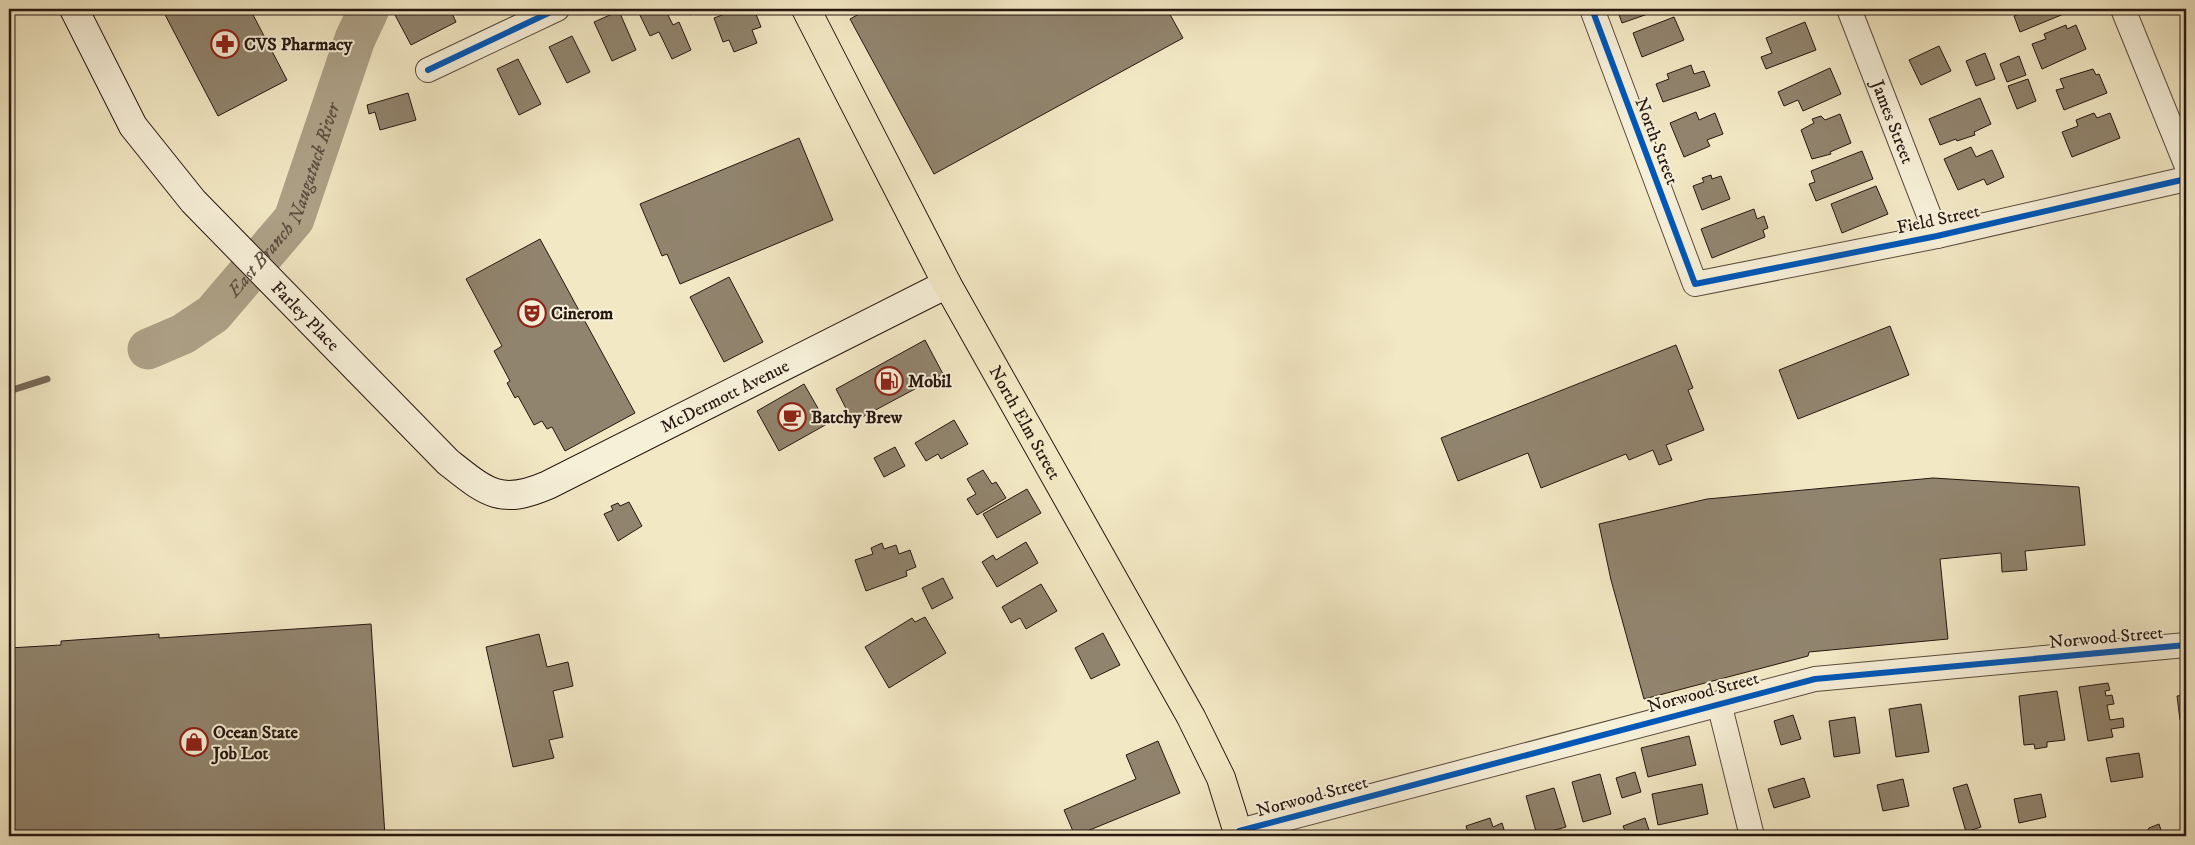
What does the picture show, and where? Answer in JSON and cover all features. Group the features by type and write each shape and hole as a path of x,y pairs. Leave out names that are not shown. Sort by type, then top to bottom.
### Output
{"main road":[{"name":"Farley Place","path":"74,9 133,126 194,201 448,462 472,482 500,495"},
{"name":"North Elm Street","path":"806,9 947,284 1191,717 1221,778 1239,834"},
{"name":"McDermott Avenue","path":"500,495 509,497 522,495 548,485 947,284"}],"street":[{"path":"428,70 557,9"},
{"name":"North Street","path":"1592,9 1695,284"},
{"name":"James Street","path":"1849,9 1937,236"},
{"path":"2123,9 2186,164"},
{"name":"Field Street","path":"1695,284 1937,236 2186,180"},
{"name":"Norwood Street","path":"1239,834 1719,703 1814,679 2186,645"},
{"path":"1719,703 1752,836"}],"building":[{"name":"CVS Pharmacy","path":"162,9 250,9 287,80 218,116"},
{"path":"407,9 450,9 456,22 411,45 395,15"},
{"path":"637,9 665,9 673,25 679,22 691,50 672,59 659,32 650,36"},
{"path":"688,9 704,9 690,15"},
{"path":"738,9 754,9 761,27 752,30 757,43 734,52 729,40 723,42 714,18"},
{"path":"868,9 1167,9 1183,38 934,174 850,19"},
{"path":"1617,9 1662,9 1622,23"},
{"path":"2027,9 2071,9 2071,11 2020,32 2014,16"},
{"path":"2171,9 2186,9 2174,14"},
{"path":"619,11 636,50 612,61 594,22"},
{"path":"1674,17 1684,40 1642,57 1633,33"},
{"path":"1805,22 1816,50 1766,69 1761,57 1772,53 1766,38"},
{"path":"2066,25 2067,29 2076,25 2086,49 2042,69 2032,44 2046,39 2044,34"},
{"path":"572,36 590,72 567,83 549,47"},
{"path":"1939,46 1951,71 1921,85 1909,60"},
{"path":"1985,53 1995,79 1976,86 1966,61"},
{"path":"2019,56 2026,75 2007,82 2000,64"},
{"path":"518,59 541,104 519,115 497,69"},
{"path":"1691,65 1694,74 1704,71 1710,86 1663,102 1656,84 1669,79 1667,74"},
{"path":"1830,68 1841,94 1803,111 1798,100 1784,106 1778,92"},
{"path":"2093,69 2096,75 2099,74 2107,93 2064,110 2056,90 2064,88 2060,79"},
{"path":"2028,79 2036,101 2017,109 2008,86"},
{"path":"408,93 416,120 380,130 375,112 369,114 367,105"},
{"path":"1980,98 1991,124 1974,132 1975,135 1940,145 1929,119"},
{"path":"1696,112 1699,120 1715,113 1723,134 1707,140 1710,146 1684,157 1670,123"},
{"path":"2094,113 2097,118 2110,113 2120,138 2072,157 2062,132 2078,126 2076,120"},
{"path":"1840,114 1851,143 1830,152 1831,154 1812,159 1801,130 1814,123 1812,119 1821,116 1825,120"},
{"path":"799,138 833,220 680,284 667,254 662,256 640,204"},
{"path":"1971,147 1976,157 1992,150 2004,177 1987,185 1984,179 1958,190 1944,159"},
{"path":"1862,151 1873,179 1816,201 1809,184 1815,182 1811,171"},
{"path":"1711,175 1712,179 1721,176 1730,199 1702,210 1693,186 1704,182 1702,178"},
{"path":"1876,186 1888,214 1842,233 1831,204"},
{"path":"1754,209 1757,219 1764,216 1768,228 1763,230 1765,237 1712,258 1701,229"},
{"name":"Cinerom","path":"540,239 635,413 565,451 552,427 547,429 542,421 534,425 518,396 515,398 507,383 510,381 494,351 502,346 466,279"},
{"path":"729,277 763,342 724,362 690,297"},
{"path":"1890,326 1909,375 1798,419 1779,370"},
{"name":"Mobil","path":"925,340 943,374 853,422 836,389"},
{"path":"1676,345 1693,388 1688,390 1704,430 1666,445 1672,460 1659,465 1653,450 1629,460 1626,454 1541,488 1528,453 1458,481 1441,438"},
{"name":"Batchy Brew","path":"804,384 827,424 779,451 757,411"},
{"path":"954,420 968,444 941,459 938,454 926,461 915,443"},
{"path":"895,447 905,466 884,477 874,458"},
{"path":"983,470 992,484 996,482 1006,498 977,515 967,499 976,494 967,479"},
{"path":"1933,478 2079,487 2085,545 2025,551 2027,570 2002,572 2001,553 1940,559 1948,639 1809,652 1808,656 1644,699 1611,580 1599,524 1707,499"},
{"path":"1027,489 1041,513 997,538 983,514"},
{"path":"629,502 642,526 618,541 604,514 613,510 611,506 618,503 620,506"},
{"path":"1026,542 1038,563 997,587 982,562 993,555 996,560"},
{"path":"882,543 884,549 896,545 899,554 910,550 916,567 906,571 907,576 866,591 855,560 873,554 871,548"},
{"path":"943,578 953,598 932,609 922,588"},
{"path":"1041,584 1057,611 1026,629 1020,618 1011,623 1002,607"},
{"path":"925,617 946,653 889,688 865,647 912,618 915,622"},
{"name":"Ocean State Job Lot","path":"371,624 385,836 9,836 9,648 61,645 61,641 159,634 159,638"},
{"path":"1103,633 1120,665 1091,679 1075,648"},
{"path":"539,634 547,667 568,662 573,686 553,691 563,737 549,740 554,758 513,767 486,647"},
{"path":"2108,683 2110,690 2105,691 2106,696 2112,695 2114,704 2107,705 2110,720 2123,718 2124,727 2111,729 2113,737 2088,741 2079,687"},
{"path":"2057,691 2065,740 2047,742 2047,747 2035,749 2034,744 2024,745 2019,696"},
{"path":"2186,695 2186,719 2180,720 2177,696"},
{"path":"1921,704 1929,752 1896,757 1889,709"},
{"path":"1793,715 1801,739 1781,745 1774,721"},
{"path":"1855,717 1860,753 1834,757 1829,721"},
{"path":"1689,736 1696,765 1648,777 1641,748"},
{"path":"1158,741 1180,793 1075,836 1064,810 1136,779 1126,755"},
{"path":"2139,753 2143,777 2111,782 2106,758"},
{"path":"1635,772 1641,792 1622,798 1616,778"},
{"path":"1600,774 1611,814 1583,822 1572,782"},
{"path":"1804,778 1810,797 1774,808 1768,789"},
{"path":"1903,779 1909,806 1883,811 1877,785"},
{"path":"1702,784 1708,814 1658,825 1652,794"},
{"path":"1967,784 1981,827 1966,832 1953,788"},
{"path":"1554,788 1566,827 1537,835 1526,796"},
{"path":"2041,794 2046,817 2019,823 2014,799"},
{"path":"1490,818 1493,827 1502,823 1506,836 1469,836 1466,826"},
{"path":"1645,818 1651,836 1627,836 1623,826"},
{"path":"2159,824 2163,836 2136,836 2146,833 2149,828"},
{"path":"1710,831 1712,836 1685,836"},
{"path":"1827,831 1828,836 1802,836"}],"waterway":[{"name":"East Branch Naugatuck River","path":"148,349 183,334 213,314 294,219 355,39 369,9"},
{"name":"East Branch Naugatuck River","path":"9,391 47,379"}],"cycle path":[{"path":"428,70 557,9"},
{"path":"1592,9 1695,284 1937,236 2186,179"},
{"path":"1239,831 1815,679 2186,645"}],"place":[{"name":"CVS Pharmacy","path":"225,44"},
{"name":"Cinerom","path":"532,313"},
{"name":"Mobil","path":"889,381"},
{"name":"Batchy Brew","path":"792,417"},
{"name":"Ocean State Job Lot","path":"194,742"}]}
